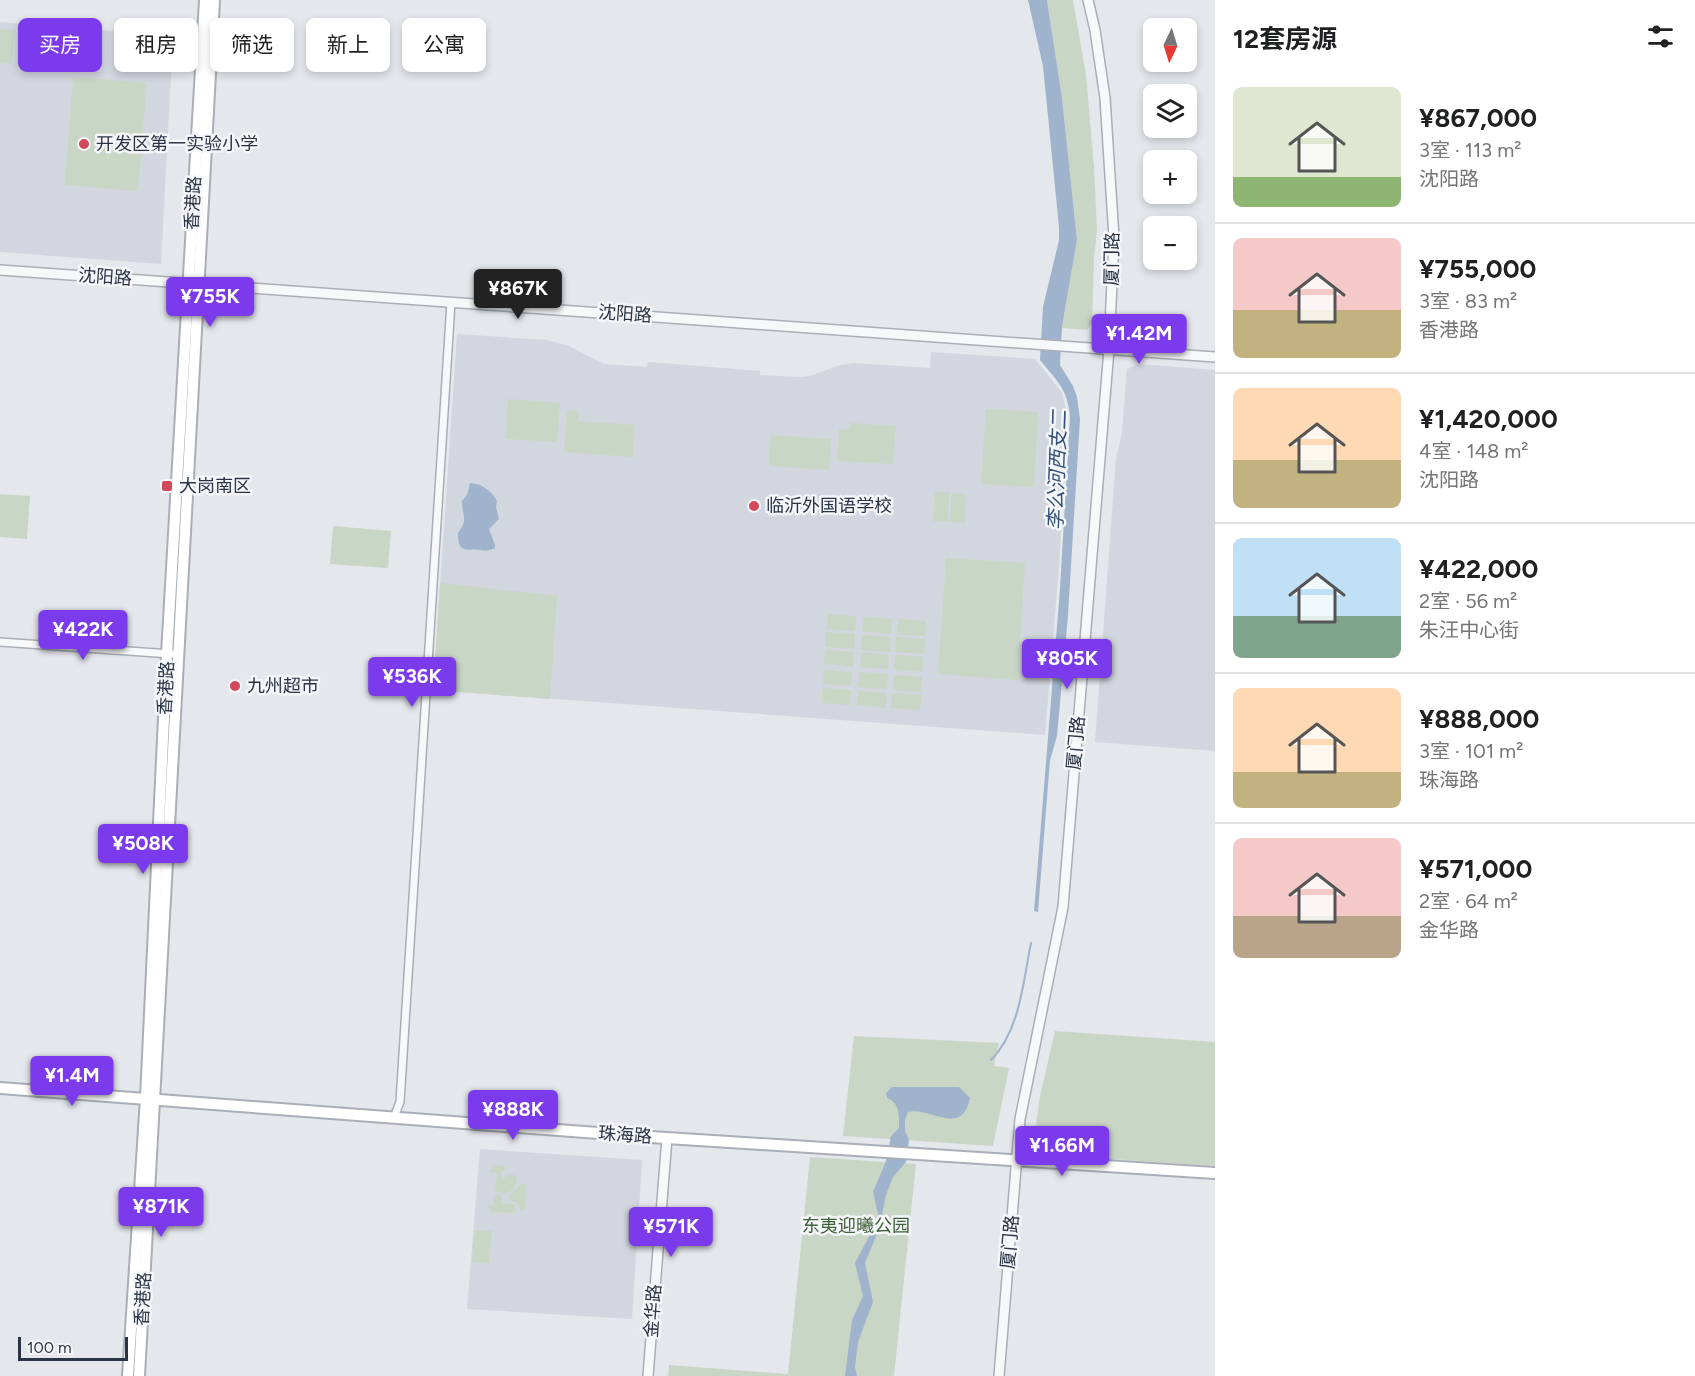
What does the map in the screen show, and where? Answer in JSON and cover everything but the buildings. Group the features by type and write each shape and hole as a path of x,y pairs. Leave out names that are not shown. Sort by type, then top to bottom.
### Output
{"main road":[{"name":"香港路","path":"139,1376 205,0"},
{"name":"香港路","path":"193,284 214,0"},
{"name":"珠海路","path":"0,1088 667,1138 1215,1173"},
{"name":"香港路","path":"128,1376 151,1098"}],"street":[{"name":"厦门路","path":"999,1376 1020,1119 1063,907 1109,349 1114,238 1105,98 1088,0"},
{"name":"沈阳路","path":"0,270 1215,357"},
{"path":"394,1117 400,1102 451,302"},
{"path":"0,642 173,654"},
{"name":"金华路","path":"648,1376 667,1138"}],"shaded area":[{"name":"开发区第一实验小学","path":"0,22 18,23 18,72 102,72 102,30 114,31 114,72 171,72 161,264 0,252"},
{"name":"临沂外国语学校","path":"457,334 547,340 569,346 604,364 647,367 648,362 760,371 760,375 799,377 853,363 930,368 931,352 1035,359 1062,393 1068,417 1045,735 433,690"},
{"path":"1139,364 1215,370 1215,751 1095,742 1116,459 1122,432 1127,369"},
{"path":"480,1149 642,1160 632,1319 467,1309"}],"green space":[{"path":"1047,0 1073,0 1086,75 1097,230 1092,323 1087,330 1062,328 1077,240 1062,98"},
{"path":"0,29 14,30 12,64 0,63"},
{"path":"73,77 147,83 138,191 65,185"},
{"path":"508,399 560,403 557,442 506,439"},
{"path":"986,409 1038,412 1034,487 981,484"},
{"path":"567,410 579,411 578,421 635,425 633,457 564,452"},
{"path":"851,423 896,426 893,464 837,461 839,429 850,430"},
{"path":"771,435 831,439 829,470 769,466"},
{"path":"935,492 949,492 948,522 933,521"},
{"path":"952,493 966,494 965,523 950,522"},
{"path":"0,494 30,496 27,539 0,537"},
{"path":"333,526 391,531 388,568 330,564"},
{"path":"946,558 1025,563 1017,680 938,674"},
{"path":"440,583 557,596 550,699 433,690"},
{"path":"828,614 856,616 855,631 827,629"},
{"path":"864,617 892,619 891,634 862,631"},
{"path":"898,619 926,621 925,636 897,634"},
{"path":"826,632 855,634 854,649 825,647"},
{"path":"862,635 891,637 890,652 861,650"},
{"path":"896,637 925,639 924,654 895,652"},
{"path":"825,650 854,652 853,667 824,664"},
{"path":"861,652 889,655 888,669 860,667"},
{"path":"895,655 924,657 922,672 894,669"},
{"path":"824,669 852,672 851,686 823,684"},
{"path":"860,672 888,674 887,689 858,687"},
{"path":"894,675 922,677 921,692 893,690"},
{"path":"823,688 851,690 850,705 821,703"},
{"path":"858,691 887,693 885,708 857,705"},
{"path":"892,693 921,695 920,710 891,708"},
{"path":"1055,1031 1215,1042 1215,1166 1040,1154 1034,1139 1040,1096"},
{"path":"854,1036 999,1043 994,1066 1009,1068 993,1146 843,1136"},
{"name":"东夷迎曦公园","path":"810,1157 916,1164 894,1376 668,1376 669,1365 788,1374"},
{"path":"494,1165 505,1166 501,1172 502,1179 511,1174 516,1176 516,1185 511,1191 504,1193 495,1191 497,1173 490,1172"},
{"path":"520,1184 526,1186 525,1209 522,1212 517,1203 508,1197"},
{"path":"498,1194 503,1203 515,1204 515,1213 489,1210 488,1205 494,1205 495,1195"},
{"path":"474,1230 492,1231 489,1263 472,1262"}],"water":[{"path":"1028,0 1047,0 1062,98 1077,240 1062,327 1060,365 1073,386 1080,419 1068,615 1057,736 1050,760 1038,912 1034,911 1060,589 1070,417 1064,392 1040,360 1043,307 1059,240 1059,227 1043,66"},
{"path":"470,483 486,489 497,501 499,519 489,529 495,545 495,548 491,550 463,549 459,544 458,533 464,521 462,501 467,495"},
{"path":"892,1087 959,1087 970,1098 966,1110 960,1116 953,1118 917,1111 908,1112 905,1120 905,1131 909,1140 906,1162 893,1177 886,1195 879,1229 865,1263 873,1302 858,1342 855,1367 857,1376 845,1376 852,1320 863,1296 855,1263 879,1218 873,1192 886,1161 891,1136 899,1128 897,1106 887,1098 886,1093"}],"waterway":[{"name":"李公河西支二","path":"991,1060 1001,1048 1014,1021 1031,943"}],"place":[{"name":"开发区第一实验小学","path":"84,144"},
{"name":"大岗南区","path":"167,486"},
{"name":"临沂外国语学校","path":"754,506"},
{"name":"九州超市","path":"235,686"}]}
